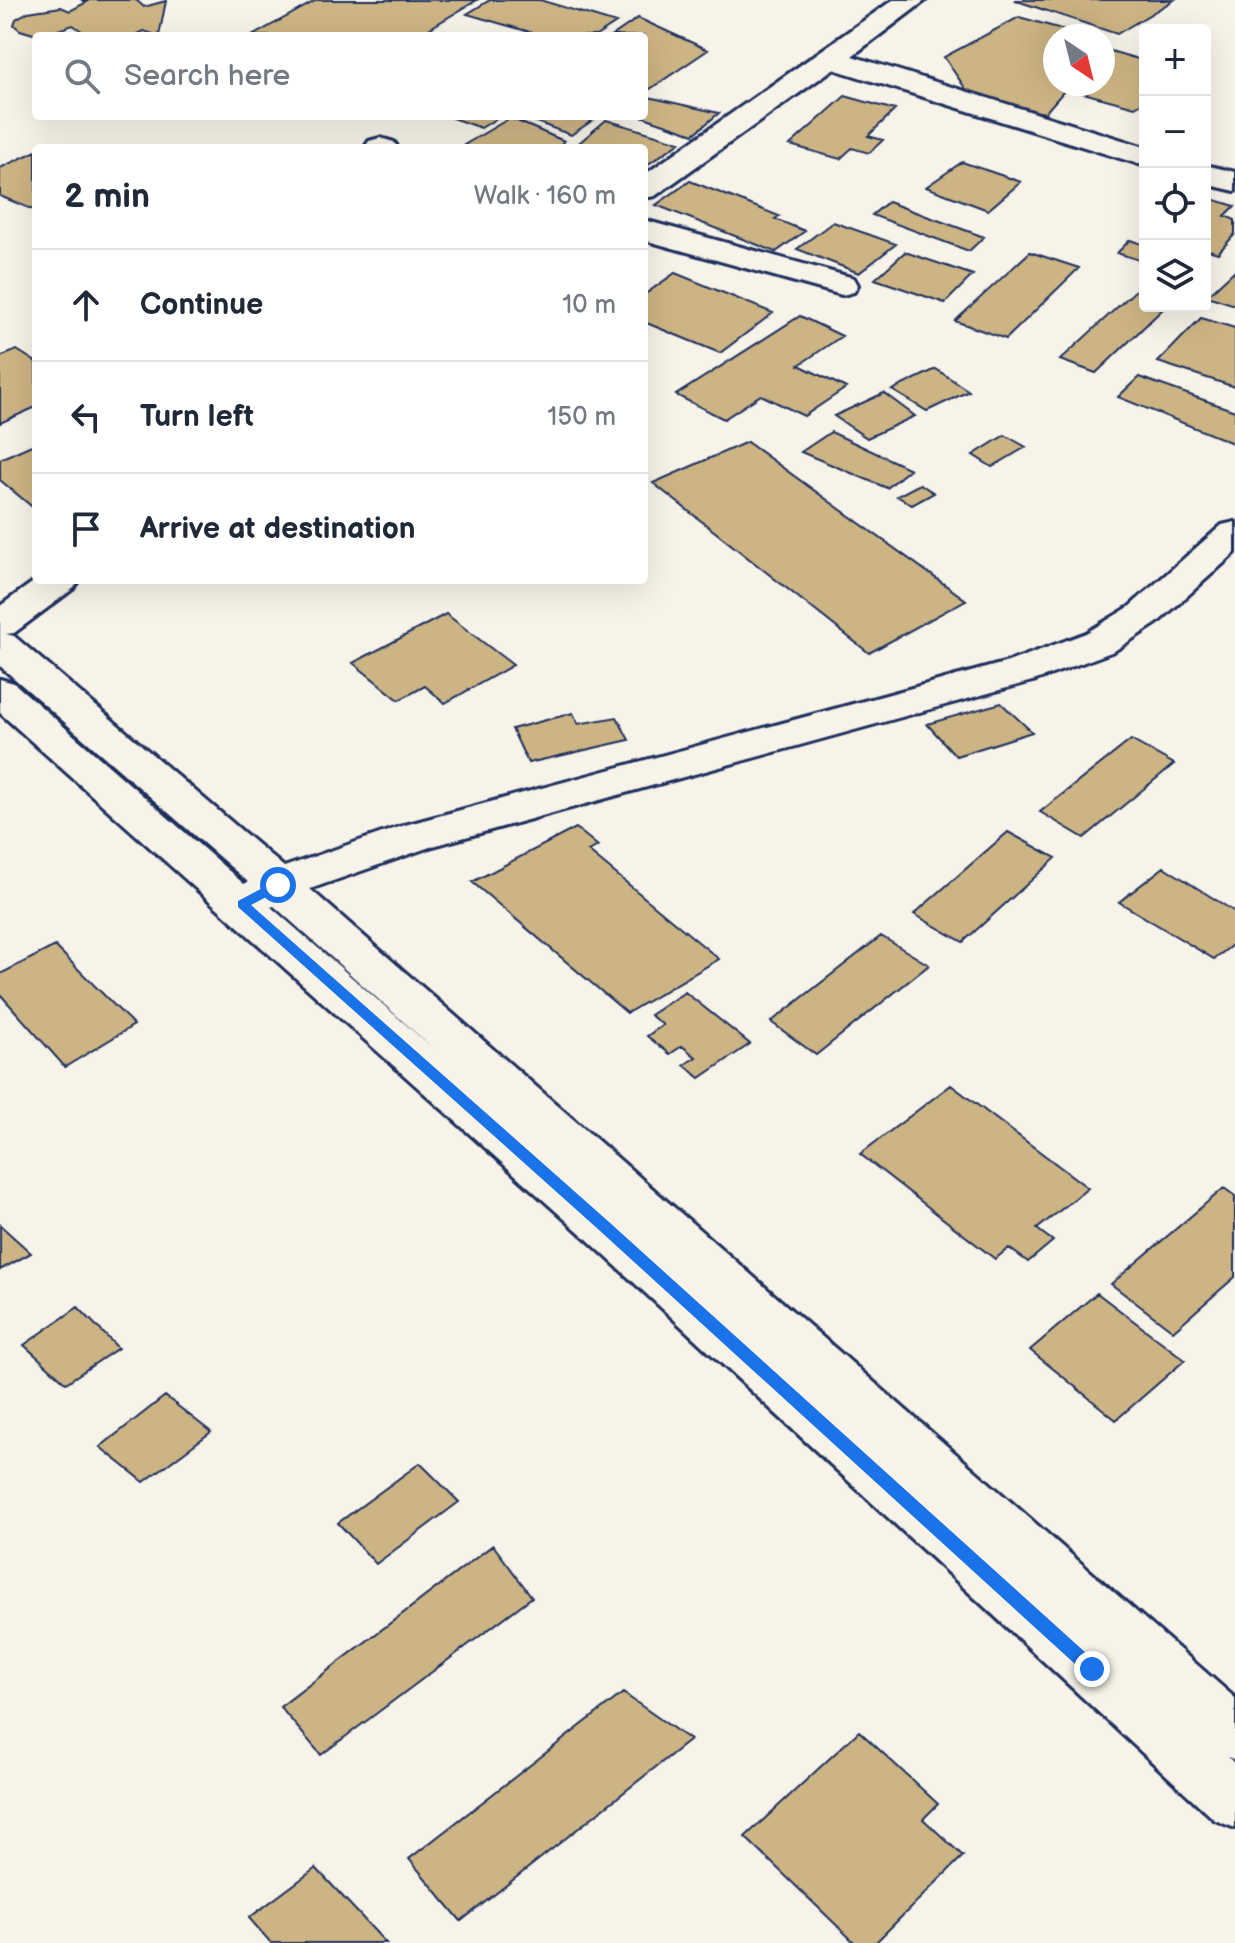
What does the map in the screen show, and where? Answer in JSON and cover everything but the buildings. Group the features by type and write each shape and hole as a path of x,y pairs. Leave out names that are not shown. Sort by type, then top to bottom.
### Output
{"street":[{"path":"648,186 912,0"},
{"path":"829,58 1139,155"},
{"path":"1211,176 1235,182"},
{"path":"648,231 842,285"},
{"path":"260,894 420,835 1022,671 1100,642 1143,615 1235,533"},
{"path":"0,624 55,584"},
{"path":"0,645 9,690 260,894 1235,1734"},
{"path":"260,894 604,1226 1235,1801"}],"route":[{"path":"278,885 242,904 604,1226 1092,1669"}]}
